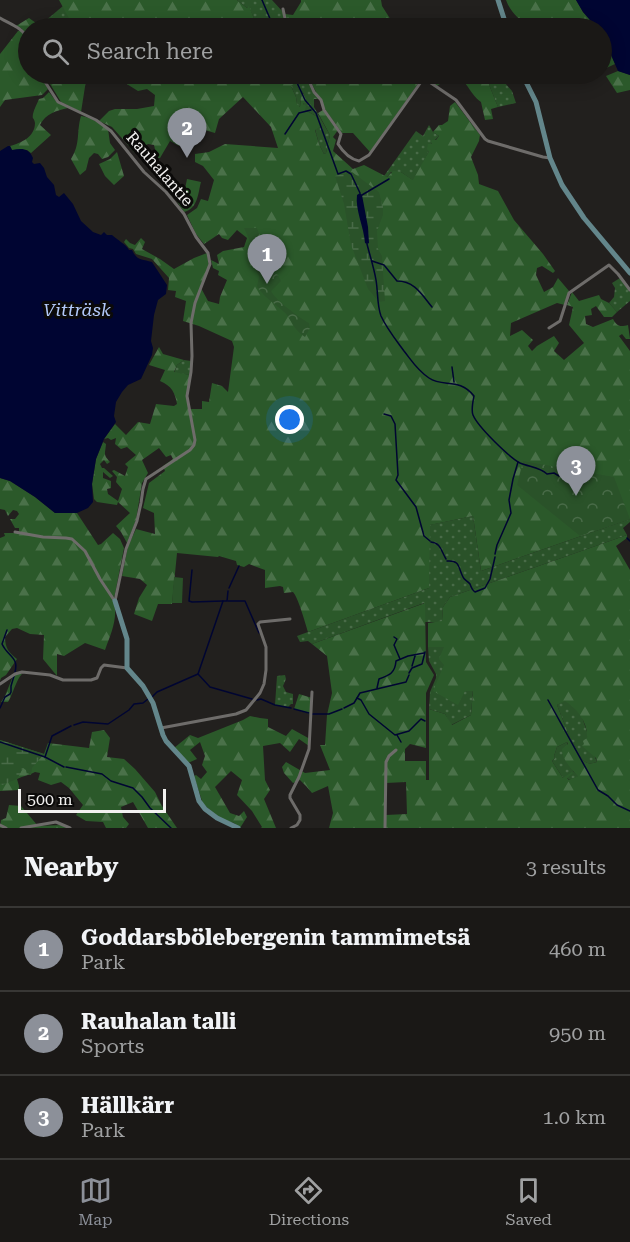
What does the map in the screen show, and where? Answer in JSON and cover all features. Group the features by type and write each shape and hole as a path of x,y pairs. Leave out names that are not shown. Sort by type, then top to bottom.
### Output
{"street":[{"path":"498,0 504,18"},
{"path":"284,9 285,18"},
{"path":"0,18 18,28"},
{"name":"Rauhalantie","path":"46,84 58,102 96,120 111,131 144,172 162,188 184,214 210,260 195,303 191,323 192,364 187,396 194,445 146,479 137,521 126,549 115,601"},
{"path":"310,84 321,100 324,110 341,134 339,144 350,157 359,161 369,155 420,84"},
{"path":"432,84 456,100 488,141 550,158"},
{"path":"527,84 536,102 550,158 558,178 596,233 630,273"},
{"path":"549,328 560,321 569,293 609,265 630,290"},
{"path":"15,532 43,537 66,537 72,539 85,551 115,601 127,639 126,668"},
{"path":"161,728 236,714 246,710 262,690 266,673 266,647 258,624 290,619"},
{"path":"0,684 22,672 51,675 63,680 91,680 97,678 104,665 126,668 147,693 170,747 189,766 201,805 217,818 238,828"},
{"path":"291,828 300,820 300,815 290,795 309,749 312,692"},
{"path":"385,828 386,762 396,750"},
{"path":"21,828 58,822 70,828"},
{"path":"0,825 6,828"}],"green space":[{"path":"59,0 237,0 247,8 249,6 254,18 69,18"},
{"path":"237,0 272,0 283,12 284,18 254,18 249,7 247,8"},
{"path":"301,0 381,0 390,18 286,18 285,14 293,15"},
{"path":"506,0 576,0 588,18 519,18"},
{"path":"63,6 70,18 49,18"},
{"path":"18,31 18,84 45,84 48,89 42,95 5,100 0,107 0,54"},
{"path":"618,71 630,75 630,90 617,93 611,84 612,74"},
{"path":"50,84 85,84 81,112 61,102"},
{"path":"127,84 294,84 291,86 300,107 297,86 299,84 307,102 303,104 306,106 305,110 316,116 321,126 315,130 324,154 330,135 318,113 323,110 338,130 333,137 336,140 333,151 353,169 364,165 387,177 393,171 401,172 413,180 429,151 428,144 439,136 433,132 439,125 448,121 450,106 455,102 480,135 471,157 479,184 498,191 514,220 555,271 553,273 542,266 537,268 536,275 544,292 553,287 558,278 569,291 565,305 557,303 511,323 510,336 522,330 533,340 528,346 532,351 554,336 559,343 554,351 564,360 584,343 569,325 573,307 567,305 572,292 579,301 599,295 617,312 612,317 604,317 596,306 591,309 592,315 585,316 586,324 593,327 613,319 619,326 628,325 630,339 626,339 622,334 619,336 630,351 630,519 481,571 473,516 430,525 429,588 308,632 293,592 284,593 283,587 280,586 265,588 265,570 249,564 244,567 237,565 236,561 219,556 177,553 172,604 158,604 152,621 134,614 139,598 147,585 140,579 122,576 128,546 136,529 155,534 154,513 143,508 149,483 165,471 163,466 173,459 171,455 166,457 159,448 142,460 148,473 142,483 136,520 127,543 116,526 130,513 118,502 117,505 97,502 94,499 92,484 96,459 103,442 106,444 105,456 110,462 107,464 104,460 100,464 113,476 110,478 103,472 103,478 111,481 111,488 107,489 108,494 118,501 122,489 116,482 117,477 112,471 125,476 128,467 125,464 136,455 127,447 121,449 115,444 116,438 104,439 115,424 126,435 138,422 150,424 156,404 174,406 177,404 172,390 160,381 165,370 149,365 159,347 163,354 184,360 177,365 174,372 190,375 187,396 189,409 202,409 202,401 209,402 212,383 222,386 228,392 234,347 232,341 183,321 186,301 175,297 176,291 168,290 169,278 152,259 136,254 124,242 126,239 135,245 141,238 145,242 142,249 174,269 207,253 209,265 201,288 208,301 219,304 227,280 218,275 219,271 213,268 211,260 219,264 217,255 223,251 244,247 247,238 237,230 228,240 219,234 204,244 196,234 187,215 197,208 201,199 208,201 214,180 203,166 195,162 195,154 209,152 225,144 278,148 271,127 243,97 219,119 215,133 201,129 196,132 195,140 184,138 179,146 170,141 160,158 156,154 154,145 148,144 135,153 112,127 99,121 109,111 115,109 154,106 155,95 147,89 138,91"},
{"path":"292,84 311,84 319,99 314,99 314,107 330,135 326,153 324,154 319,144 315,129 320,126 316,116 305,110 304,94 298,85 301,94 300,107 297,105"},
{"path":"312,84 418,84 370,152 353,133 342,133 324,108"},
{"path":"466,84 489,84 498,107 491,109 493,119 485,120 481,102"},
{"path":"489,84 506,84 512,91 516,103 498,107"},
{"path":"49,92 56,101 68,108 52,113 42,121 40,125 51,135 31,153 27,150 12,150 10,146 23,141 33,132 35,108 39,99"},
{"path":"81,116 92,119 108,129 110,143 115,150 102,159 94,153 89,158 86,170 80,175 71,159 76,148"},
{"path":"429,125 439,136 431,144 414,181 401,172 391,172 387,177 384,176 416,131 423,136"},
{"path":"117,152 124,176 114,185 105,176 99,164 110,159"},
{"path":"352,172 379,192 383,207 383,215 377,231 378,249 382,256 385,301 379,302 368,289 351,245 344,204 335,176"},
{"path":"187,179 201,182 195,204 184,212 176,200 184,194"},
{"path":"244,228 257,228 264,245 261,254 264,264 267,270 278,275 281,281 271,291 282,304 309,323 310,328 305,337 297,331 286,314 257,287 259,276 254,268 253,248"},
{"path":"620,278 630,292 630,301 617,312 609,303 614,297 615,288 612,283"},
{"path":"184,360 191,361 190,375 174,373 177,365"},
{"path":"523,461 614,477 630,519 580,536 517,485"},
{"path":"0,478 10,481 55,513 77,513 98,545 113,533 120,539 124,548 113,599 115,619 105,650 85,643 64,656 57,654 57,676 43,659 44,635 30,634 17,628 12,629 5,637 8,650 17,659 0,681 0,538 5,536 4,533 19,531 10,519 15,519 19,514 13,510 8,516 5,510 0,509"},
{"path":"473,516 481,571 630,519 630,522 623,528 627,535 450,597 443,607 442,622 425,622 424,603 312,644 308,641 300,642 297,636 429,588 429,525"},
{"path":"627,535 627,538 616,546 630,570 630,828 329,828 333,813 328,786 312,793 300,780 293,783 284,773 282,767 286,762 305,773 330,770 320,745 325,745 327,715 332,693 327,656 312,644 425,603 426,662 434,675 426,693 426,748 410,744 405,749 405,761 426,761 426,780 429,780 429,709 445,714 452,725 471,715 473,691 465,691 458,705 433,691 444,665 439,659 444,647 428,647 428,623 442,621 443,607 450,597","holes":["565,701 584,721 587,738 583,741 582,746 596,758 597,762 587,763 577,752 557,705","567,742 568,744 562,749 564,756 578,776 569,780 567,778 572,772 563,778 552,761 555,758 557,747","406,782 407,814 386,815 386,783"]},
{"path":"174,577 183,578 182,603 172,603"},
{"path":"444,646 465,691 473,690 471,715 451,725 445,714 429,709 430,692 436,674 429,661 428,647"},
{"path":"18,673 22,674 8,702 1,702 13,676"},
{"path":"285,675 283,686 286,692 293,694 293,704 288,707 275,705 277,676"},
{"path":"299,694 312,698 310,714 294,709"},
{"path":"565,700 582,717 587,738 597,762 587,763 577,752 557,705"},
{"path":"250,716 268,719 268,727 286,736 292,729 310,739 309,746 299,739 290,752 280,743 263,746 265,780 270,790 264,799 276,828 261,828 252,811 237,795 242,780 231,771 215,787 230,813 239,816 244,811 247,817 240,828 234,823 221,819 203,804 194,776 201,779 207,772 202,765 205,756 200,742 190,750 197,759 188,763 174,748 190,735 198,738"},
{"path":"104,730 110,738 107,757 124,759 135,769 155,792 177,828 148,828 133,802 121,807 123,817 129,824 126,828 106,828 103,822 86,821 76,815 83,805 69,788 61,782 51,785 38,780 40,773 35,772 17,779 19,790 0,791 0,740 44,754 48,743 89,748 92,732"},
{"path":"0,740 44,754 32,768 31,775 27,775 23,768 17,779 2,785 0,783"},
{"path":"567,742 573,771 579,776 570,780 563,778 552,761 555,758 557,747"},
{"path":"9,805 21,806 38,826 62,825 67,828 0,828 1,820 6,818"}],"water":[{"path":"576,0 630,0 630,75 618,71 612,57 612,18 588,18"},
{"name":"Vitträsk","path":"8,146 12,150 22,149 29,152 33,158 32,162 40,163 44,168 47,177 54,185 56,195 59,197 64,193 73,204 81,221 93,232 112,235 132,250 138,258 152,262 167,285 166,294 158,300 154,315 152,355 141,379 128,385 116,402 114,416 116,422 104,439 96,459 92,484 93,502 88,508 77,513 55,513 10,481 0,478 0,151"},
{"path":"360,193 368,227 369,243 367,244 357,207 357,195"}],"waterway":[{"path":"262,0 270,18"},
{"path":"298,84 305,100 316,113 338,174 346,171 351,174 360,193"},
{"path":"285,134 299,113 311,110"},
{"path":"362,195 389,179"},
{"path":"367,244 377,284 381,316 415,365 434,381 457,385 468,390 474,396 472,411 476,420 515,460 547,474 554,473 559,476"},
{"path":"372,261 384,265 397,281 413,286 432,307"},
{"path":"452,367 454,382"},
{"path":"384,414 391,416 395,424 398,475 396,480 416,507 424,536 430,541"},
{"path":"495,554 511,513 509,500 518,462"},
{"path":"627,538 630,541"},
{"path":"431,542 439,546 446,559"},
{"path":"447,561 456,563 475,592 485,588 490,579 495,557"},
{"path":"229,588 239,566"},
{"path":"192,570 189,601 223,601"},
{"path":"152,697 157,692 198,674 223,601 227,601 228,591"},
{"path":"228,601 245,601 259,633"},
{"path":"7,630 2,644 14,660 15,672"},
{"path":"394,637 397,639 394,645 400,659"},
{"path":"409,673 412,668 422,664 425,652"},
{"path":"377,688 379,679 391,673 396,661 424,653"},
{"path":"412,666 415,656"},
{"path":"198,674 210,687 252,699"},
{"path":"344,708 354,703 360,693 406,682 409,675"},
{"path":"0,708 5,697 11,692 14,676"},
{"path":"357,698 361,700 369,714 395,735 409,731 421,719 425,721"},
{"path":"74,725 83,722 108,724 134,704 143,703 148,699"},
{"path":"257,700 261,699 291,708"},
{"path":"548,700 598,790 617,805 630,811"},
{"path":"294,709 309,713"},
{"path":"312,714 329,714 342,709"},
{"path":"45,757 52,736 71,726"},
{"path":"397,735 401,742"},
{"path":"0,742 45,757 64,767"},
{"path":"66,767 102,774 111,781 133,788 171,828"}],"place":[{"name":"Rauhalan talli","path":"187,158"},
{"name":"Goddarsbölebergenin tammimetsä","path":"267,284"},
{"name":"Hällkärr","path":"576,496"}]}
